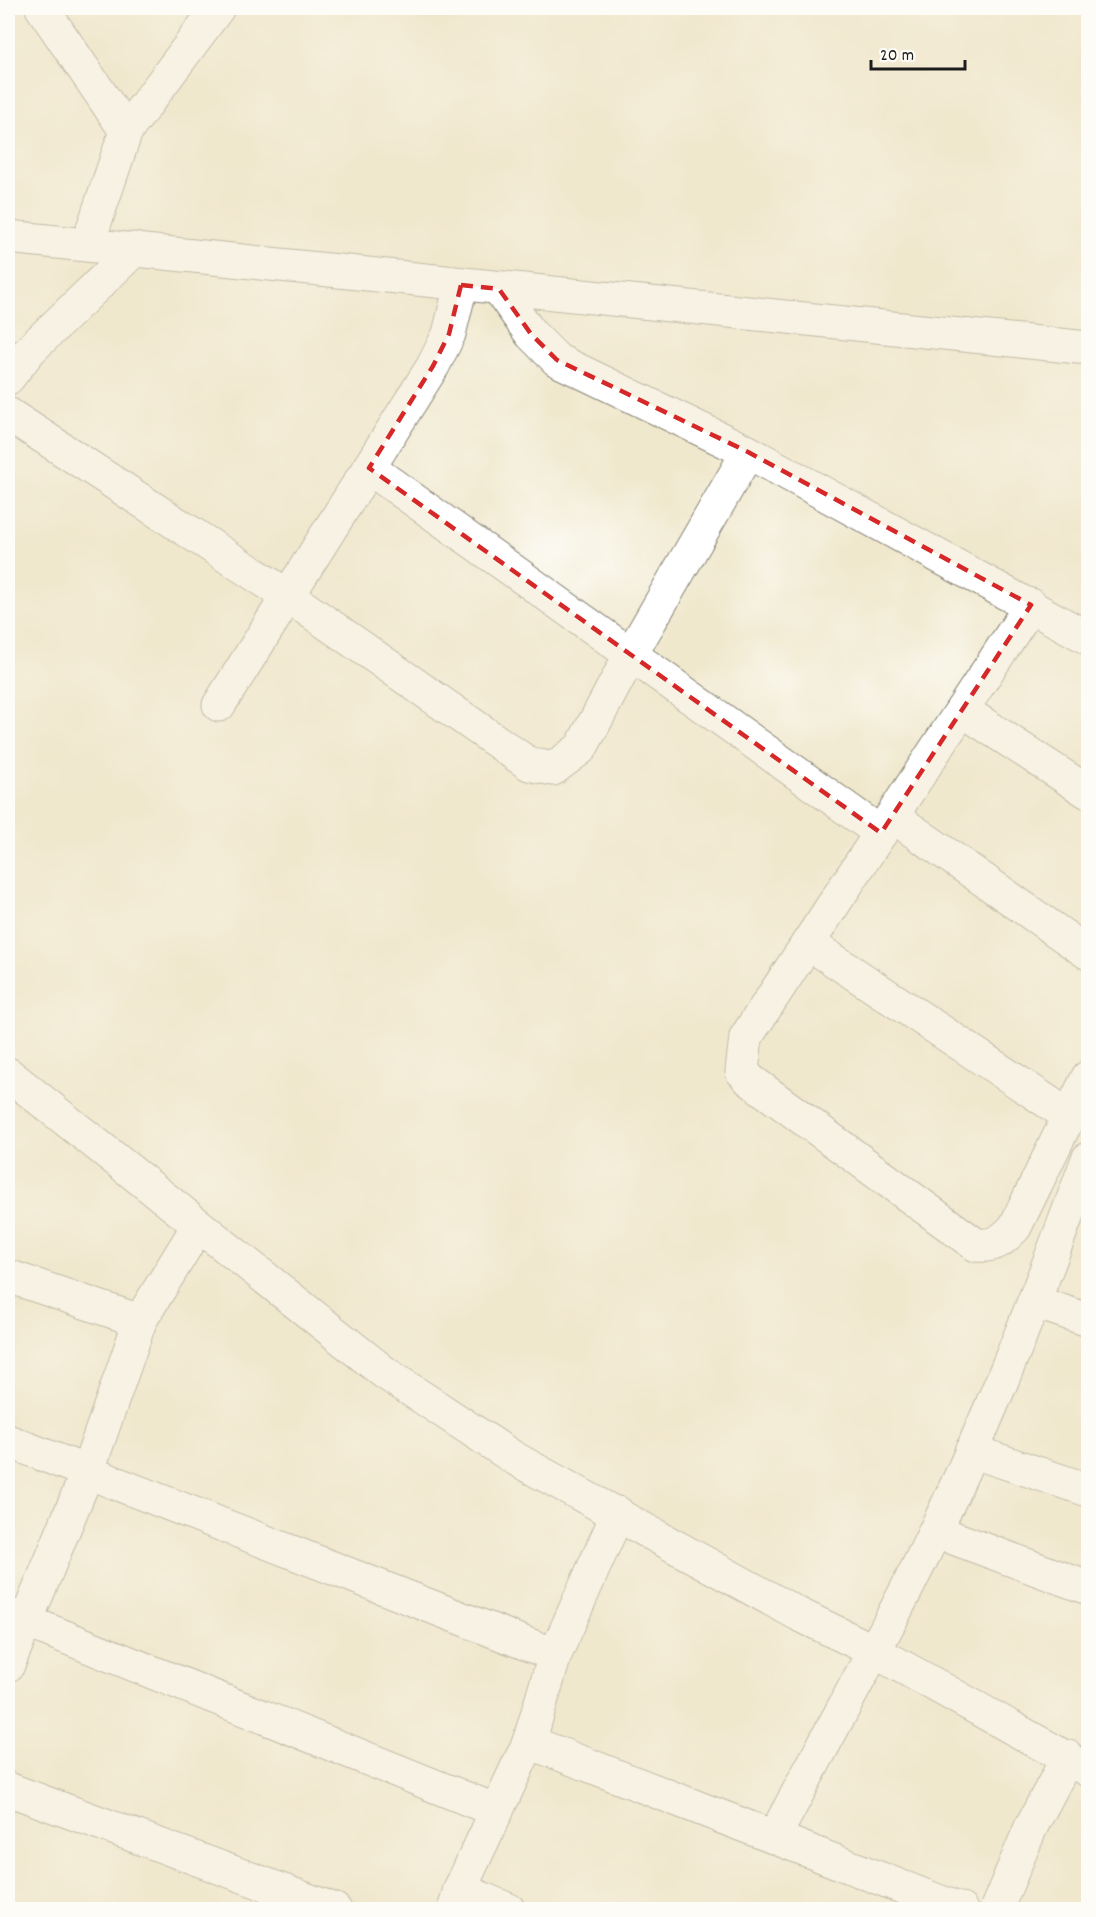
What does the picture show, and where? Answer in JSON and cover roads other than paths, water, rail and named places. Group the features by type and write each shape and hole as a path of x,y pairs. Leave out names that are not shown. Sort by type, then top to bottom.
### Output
{"street":[{"path":"42,8 126,131"},
{"path":"88,243 126,131 218,8"},
{"path":"8,237 88,243 499,289 1089,348"},
{"path":"8,378 30,350 135,249"},
{"path":"219,705 433,366 448,334 461,285"},
{"path":"499,289 531,334 557,360 748,452 1089,638"},
{"path":"8,414 288,596 529,764 553,769 582,748 631,654 748,452"},
{"path":"369,468 631,654 886,825 1089,953"},
{"path":"1031,605 746,1036 742,1071 976,1245 990,1247 1001,1241 1015,1227 1089,1077"},
{"path":"962,710 1089,792"},
{"path":"808,943 1069,1116"},
{"path":"8,1074 386,1373 514,1458 618,1513 798,1614 874,1651 1078,1763 1031,1827 996,1910"},
{"path":"774,1837 910,1586 1014,1357 1089,1159"},
{"path":"8,1665 16,1618 87,1473 140,1321 198,1226"},
{"path":"8,1276 140,1321"},
{"path":"1035,1302 1089,1320"},
{"path":"8,1441 555,1655"},
{"path":"971,1450 1089,1491"},
{"path":"509,1910 457,1900 529,1742 555,1655 618,1513"},
{"path":"935,1531 1089,1588"},
{"path":"16,1618 497,1811"},
{"path":"529,1742 961,1910"},
{"path":"8,1789 335,1910"}]}
